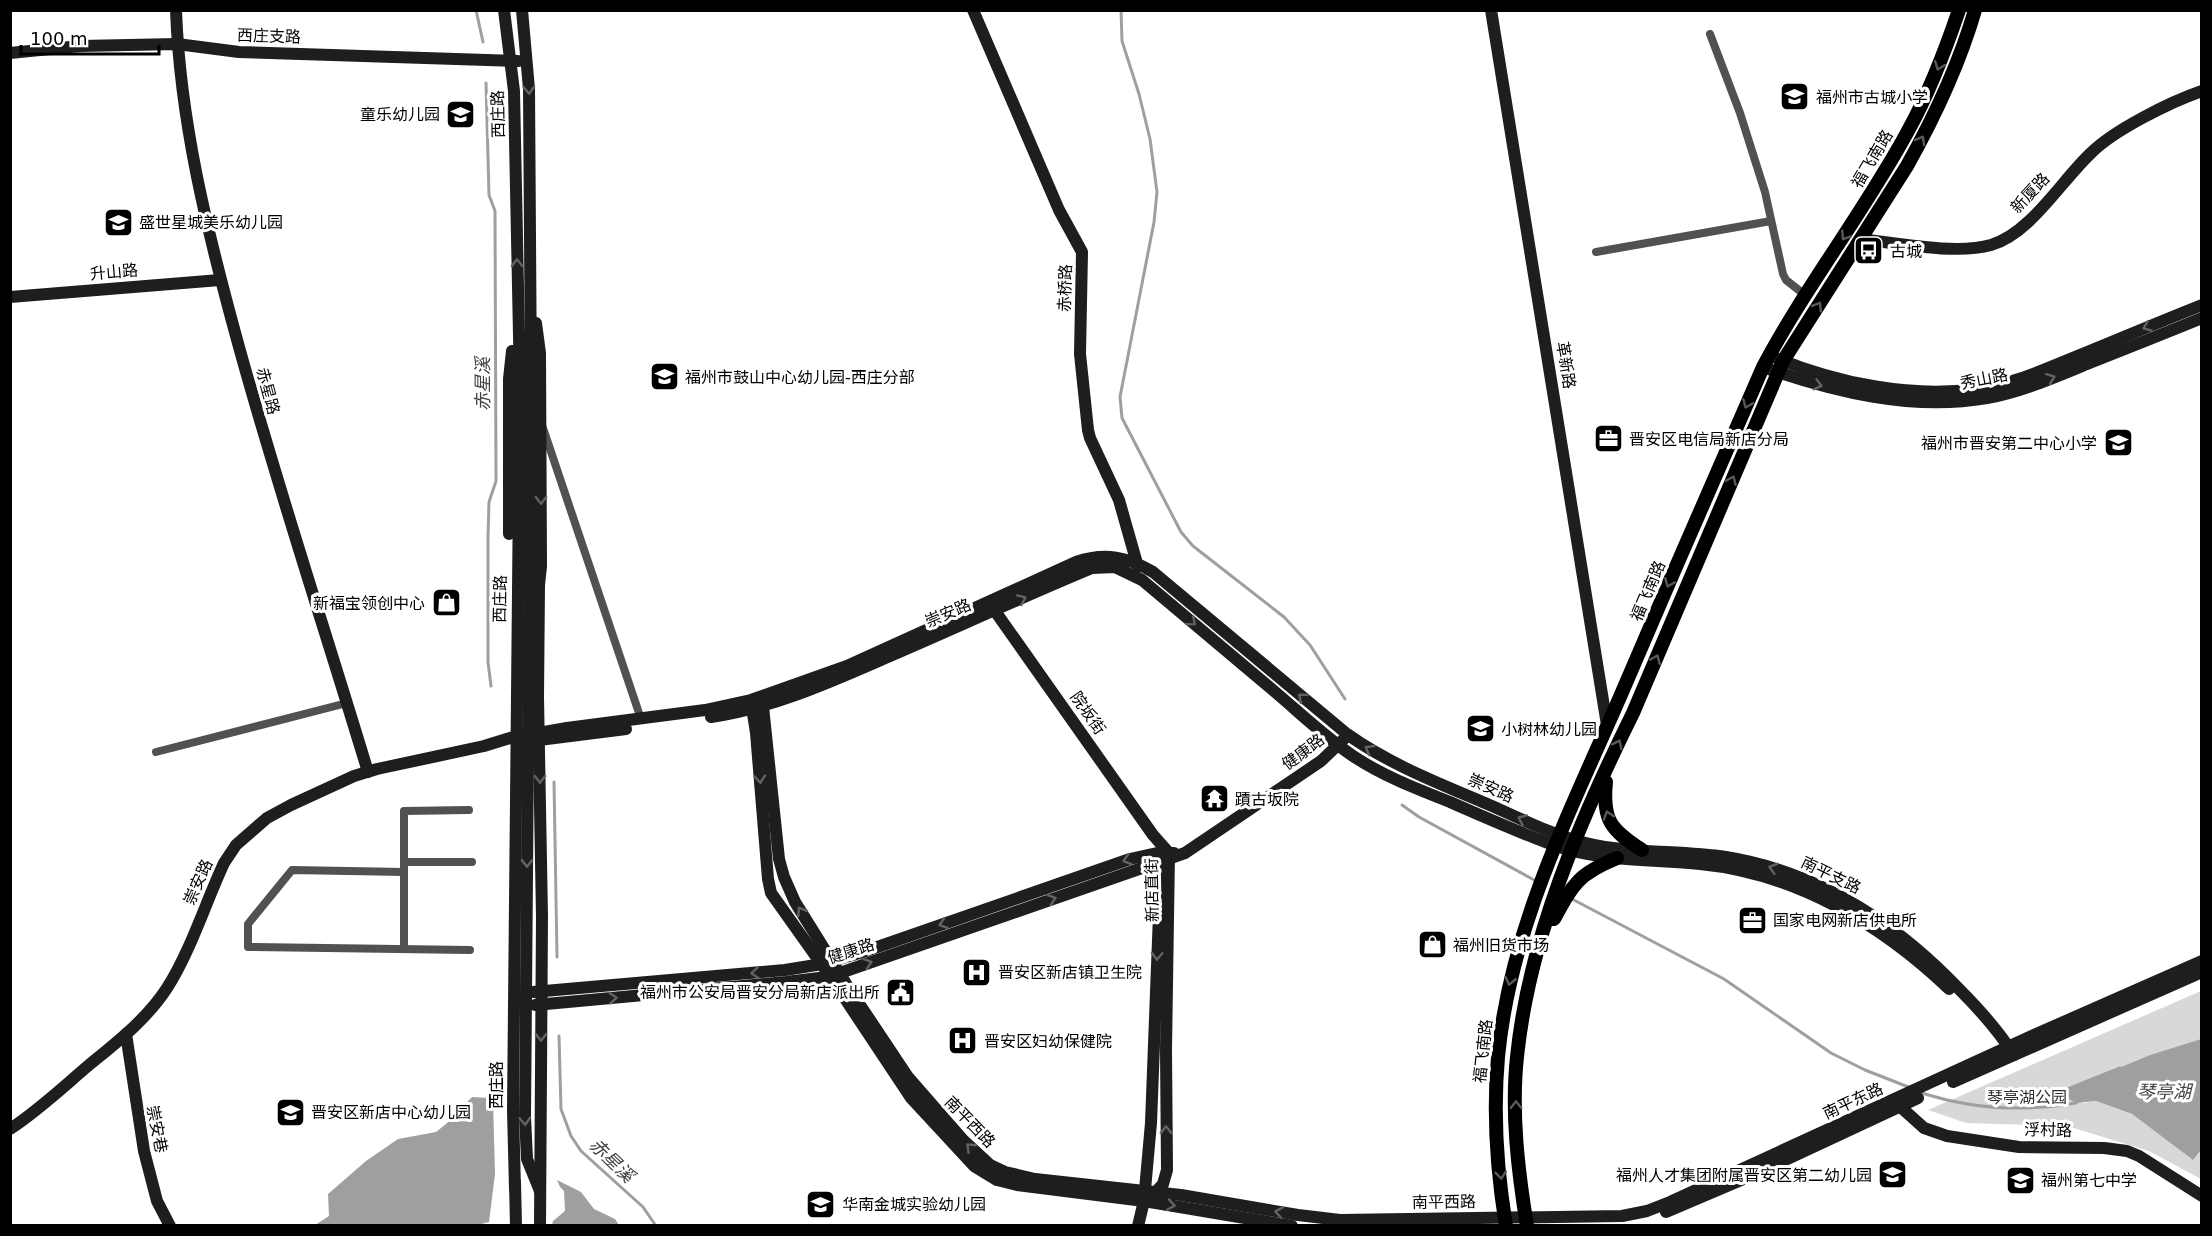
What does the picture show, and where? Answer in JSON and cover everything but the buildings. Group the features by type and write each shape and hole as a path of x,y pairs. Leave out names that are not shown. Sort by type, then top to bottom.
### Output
{"main road":[{"name":"福飞南路","path":"1506,1222 1496,1112 1498,1055 1512,971 1557,840 1766,361 1909,129 1935,77 1959,10"},
{"name":"福飞南路","path":"1526,1221 1517,1140 1516,1060 1523,1011 1539,945 1552,914 1563,875 1607,766 1633,713 1780,367 1907,166 1931,122 1957,62 1975,10"},
{"path":"1607,766 1604,798 1609,823 1622,837 1642,850"},
{"path":"1552,914 1578,880 1588,872 1617,858"}],"street":[{"name":"赤星路","path":"176,10 182,91 220,280 262,435 368,772"},
{"name":"西庄路","path":"504,10 514,91 518,297 526,384"},
{"name":"西庄路","path":"515,1189 513,1101 526,384 531,295 528,61 522,10"},
{"name":"赤桥路","path":"973,10 1059,210 1080,248 1082,258 1080,354 1088,430 1119,500 1142,580"},
{"name":"革新路","path":"1491,10 1607,725"},
{"path":"1710,34 1740,113 1765,192 1783,274 1786,280 1805,295"},
{"name":"西庄支路","path":"10,53 80,46 177,44 239,52 528,61"},
{"name":"新厦路","path":"1860,239 1955,248 1984,247 2001,242 2024,225 2098,146 2148,116 2202,91"},
{"path":"1596,252 1771,221"},
{"name":"升山路","path":"10,297 220,280"},
{"path":"531,295 540,339 541,422 540,1226"},
{"path":"516,1226 510,740 509,379 518,297"},
{"name":"秀山路","path":"1780,367 1893,388 1943,392 1977,389 2025,377 2202,305"},
{"name":"秀山路","path":"1766,361 1828,387 1878,397 1920,402 1963,401 2012,392 2202,318"},
{"path":"526,384 525,1117 527,1159 540,1191"},
{"path":"541,422 642,719"},
{"name":"崇安路","path":"10,1129 41,1106 126,1034 148,1012 172,980 224,863 236,845 248,833 283,809 342,781 368,772 510,740 757,703 847,666 1077,562 1092,558 1110,556 1137,563 1153,572 1347,734 1392,762 1557,840"},
{"name":"崇安路","path":"539,736 714,717 830,682 1092,568 1115,567 1142,580 1339,745 1362,761 1404,783 1575,846"},
{"name":"院坂街","path":"995,611 1153,835"},
{"path":"156,752 347,703"},
{"name":"南平西路","path":"757,703 769,885 778,904 827,962"},
{"name":"南平西路","path":"757,703 782,868 795,902 827,962 901,1085 945,1137 981,1172 997,1180 1017,1185 1148,1194 1330,1219 1506,1222"},
{"name":"健康路","path":"541,998 785,970 827,962 863,952 1130,859 1185,853 1321,761 1339,745 1347,734"},
{"path":"404,948 404,810 469,810"},
{"name":"新店直街","path":"1148,1194 1163,1184 1167,1170 1164,856 1153,835"},
{"name":"南平支路","path":"1575,846 1598,845 1713,855 1756,863 1800,876 1834,892 1880,920 1926,956 1985,1016 2008,1053"},
{"name":"南平支路","path":"1575,846 1617,858 1698,863 1744,870 1801,889 1830,903 1894,944 1941,982 2008,1053"},
{"name":"健康路","path":"513,1000 786,982 835,974 1164,856"},
{"name":"新店直街","path":"1138,1226 1148,1194 1160,888 1164,856"},
{"path":"404,862 472,862"},
{"path":"404,872 292,870 248,924 248,947 470,950"},
{"name":"南平东路","path":"2008,1053 2202,961"},
{"name":"南平东路","path":"1506,1222 1609,1217 1647,1211 2008,1053 2202,972"},
{"name":"崇安巷","path":"126,1034 144,1151 157,1201 170,1226"},
{"name":"南平东路","path":"1598,1226 1645,1219 1680,1207 1901,1101"},
{"name":"浮村路","path":"1901,1101 1924,1128 1947,1136 2019,1147 2104,1148 2127,1151 2139,1156 2202,1196"},
{"name":"南平西路","path":"1148,1194 1292,1226"}],"green space":[{"name":"琴亭湖公园","path":"2201,991 2201,1039 2119,1066 2057,1092 2083,1103 2096,1101 2132,1114 2193,1160 2201,1150 2201,1179 2149,1151 2054,1122 2032,1125 1966,1123 1928,1110"}],"water":[{"name":"琴亭湖","path":"2201,1039 2201,1150 2193,1160 2132,1114 2096,1101 2076,1103 2056,1092 2150,1055"},
{"path":"472,1097 489,1098 493,1101 495,1174 489,1222 474,1226 315,1225 329,1216 328,1194 366,1161 398,1139 436,1132"},
{"path":"557,1180 581,1192 594,1209 615,1219 619,1225 552,1225 553,1221 565,1211 564,1191"}],"waterway":[{"name":"赤星溪","path":"476,10 483,42"},
{"path":"1121,10 1122,41 1150,139 1157,192 1154,222 1120,397 1122,418 1181,532 1193,546 1284,617 1310,645 1345,699"},
{"name":"赤星溪","path":"486,83 489,195 495,211 496,481 489,502 488,537 488,662 491,686"},
{"name":"赤星溪","path":"554,782 557,957"},
{"path":"1402,805 1419,817 1536,881"},
{"path":"1572,899 1724,979 1831,1053 1865,1070 1911,1088"},
{"name":"赤星溪","path":"559,1036 561,1109 571,1136 581,1151 643,1207 656,1226"},
{"path":"1919,1092 1958,1102 1997,1107 2037,1107 2076,1103"}],"place":[{"name":"福州市古城小学","path":"1795,97"},
{"name":"童乐幼儿园","path":"461,114"},
{"name":"盛世星城美乐幼儿园","path":"118,222"},
{"name":"古城","path":"1869,251"},
{"name":"福州市鼓山中心幼儿园-西庄分部","path":"664,377"},
{"name":"晋安区电信局新店分局","path":"1608,439"},
{"name":"福州市晋安第二中心小学","path":"2118,443"},
{"name":"新福宝领创中心","path":"446,603"},
{"name":"小树林幼儿园","path":"1480,729"},
{"name":"蹟古坂院","path":"1214,799"},
{"name":"国家电网新店供电所","path":"1752,920"},
{"name":"福州旧货市场","path":"1432,945"},
{"name":"晋安区新店镇卫生院","path":"977,972"},
{"name":"福州市公安局晋安分局新店派出所","path":"901,992"},
{"name":"晋安区妇幼保健院","path":"963,1041"},
{"name":"晋安区新店中心幼儿园","path":"290,1112"},
{"name":"福州人才集团附属晋安区第二幼儿园","path":"1893,1175"},
{"name":"福州第七中学","path":"2020,1180"},
{"name":"华南金城实验幼儿园","path":"821,1204"}]}
